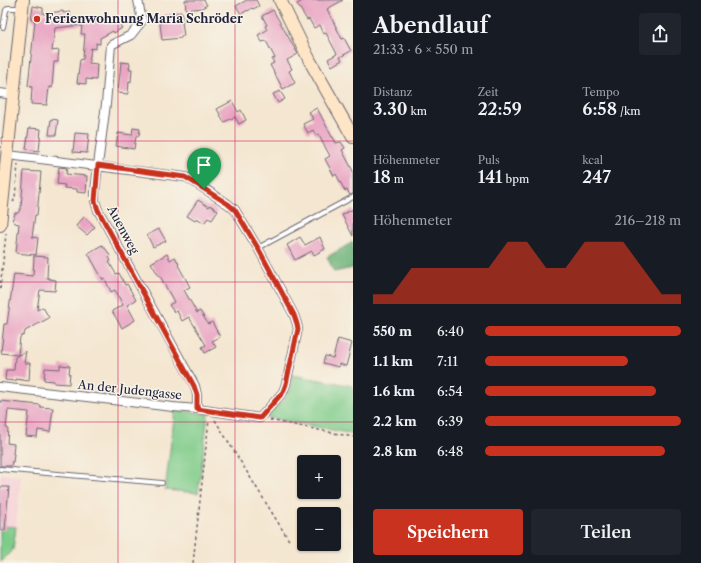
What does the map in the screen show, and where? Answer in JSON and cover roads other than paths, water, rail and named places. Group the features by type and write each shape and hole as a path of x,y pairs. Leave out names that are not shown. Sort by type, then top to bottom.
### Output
{"street":[{"name":"Auenweg","path":"138,0 142,21 131,35 111,44 95,201 98,210 194,386 197,395 197,409"},
{"path":"280,0 310,61 353,137"},
{"path":"0,225 23,4"},
{"path":"0,93 13,95"},
{"path":"8,155 98,165 188,178 235,210 258,248"},
{"name":"An der Judengasse","path":"0,387 197,409 260,418 283,392 298,329 294,315 258,248"}],"lane":[{"path":"4,27 6,10 8,8 23,4"},
{"path":"258,248 353,197"},
{"path":"0,469 162,483"}],"place":[{"name":"Ferienwohnung Maria Schröder","path":"37,19"}]}
